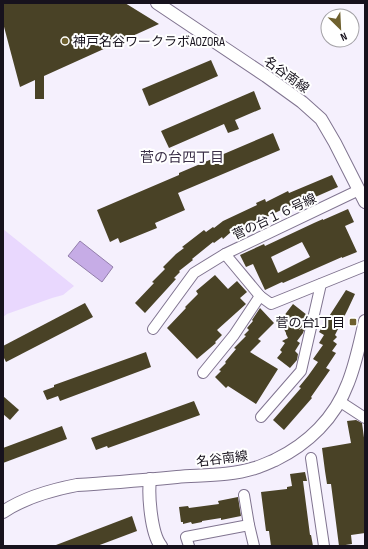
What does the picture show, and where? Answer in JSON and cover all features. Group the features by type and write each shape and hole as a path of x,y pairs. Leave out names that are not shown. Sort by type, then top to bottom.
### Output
{"street":[{"name":"名谷南線","path":"157,3 260,71 302,102 321,120 335,143 365,202"},
{"name":"菅の台１６号線","path":"260,296 225,254 359,190"},
{"path":"153,329 194,273 225,254"},
{"path":"203,373 234,336 260,296 270,304 365,266"},
{"path":"261,417 302,371 321,284"},
{"name":"名谷南線","path":"5,511 30,498 77,485 149,485 231,473 256,468 288,453 307,440 334,410 350,379 365,321"},
{"path":"339,400 365,418"},
{"path":"311,458 324,546"},
{"path":"149,485 152,522 161,546"},
{"path":"244,495 254,546"},
{"path":"188,546 186,537 249,525"}],"shaded area":[{"path":"3,229 74,286 63,295 7,314 3,317"},
{"path":"80,241 113,267 102,282 68,256"}],"building":[{"name":"神戸名谷ワークラボAOZORA","path":"3,3 125,3 159,24 44,76 44,99 35,99 35,80 20,87 3,23"},
{"path":"211,60 218,76 149,106 142,89"},
{"path":"254,91 261,109 235,120 239,129 228,133 224,124 169,148 161,131"},
{"path":"273,133 280,150 178,193 185,210 155,223 157,228 120,243 118,238 110,242 97,210"},
{"path":"332,175 338,187 313,198 312,196 255,223 254,222 231,232 223,239 222,237 214,243 213,242 179,271 180,272 174,278 176,279 145,313 135,303 165,269 163,267 184,248 182,247 204,230 206,232 213,227 214,228 223,221 257,205 256,203 265,199 266,202 288,191 289,193"},
{"path":"348,209 354,222 345,226 357,252 265,290 253,264 246,267 240,255 264,244 265,246","holes":["302,242 310,257 278,273 271,257"]},
{"path":"215,275 228,289 237,281 247,292 240,298 246,304 217,330 222,335 215,342 216,343 197,359 167,328 198,294 196,291"},
{"path":"346,290 355,294 335,335 337,337 333,341 337,344 332,351 336,353 326,368 330,370 311,397 312,398 284,430 273,420 301,388 299,387 318,362 313,359 323,345 319,343 324,335 319,332"},
{"path":"85,303 93,317 6,362 3,356 3,346"},
{"path":"293,304 307,315 306,321 299,330 305,327 303,333 297,341 300,343 295,351 298,354 297,360 290,368 277,358 282,352 280,350 285,343 282,341 288,338 280,321"},
{"path":"260,308 274,323 258,339 261,341 250,352 278,369 256,404 228,386 226,388 215,377 236,349 234,348 246,336 244,335 249,330 247,328 253,321 252,320"},
{"path":"146,352 151,367 60,401 58,396 47,400 43,391 54,387 54,385"},
{"path":"3,396 19,410 10,420 3,414"},
{"path":"194,401 200,415 108,448 107,446 96,450 91,438"},
{"path":"356,420 362,423 365,445 365,533 351,535 352,544 339,546 331,484 327,484 322,448 351,443 347,421"},
{"path":"62,426 67,439 3,463 3,448"},
{"path":"305,472 307,481 303,481 310,535 313,546 271,546 269,531 266,531 261,492 287,489 287,487 292,486 290,474"},
{"path":"238,497 241,516 221,520 221,518 202,521 192,524 191,522 183,524 183,522 181,522 179,507 188,506 189,508 219,504 218,501"},
{"path":"132,516 137,531 97,546 56,546 56,545"}],"place":[{"name":"神戸名谷ワークラボAOZORA","path":"65,41"},
{"name":"菅の台1丁目","path":"353,322"}],"district":[{"name":"菅の台四丁目","path":"182,157"}]}
